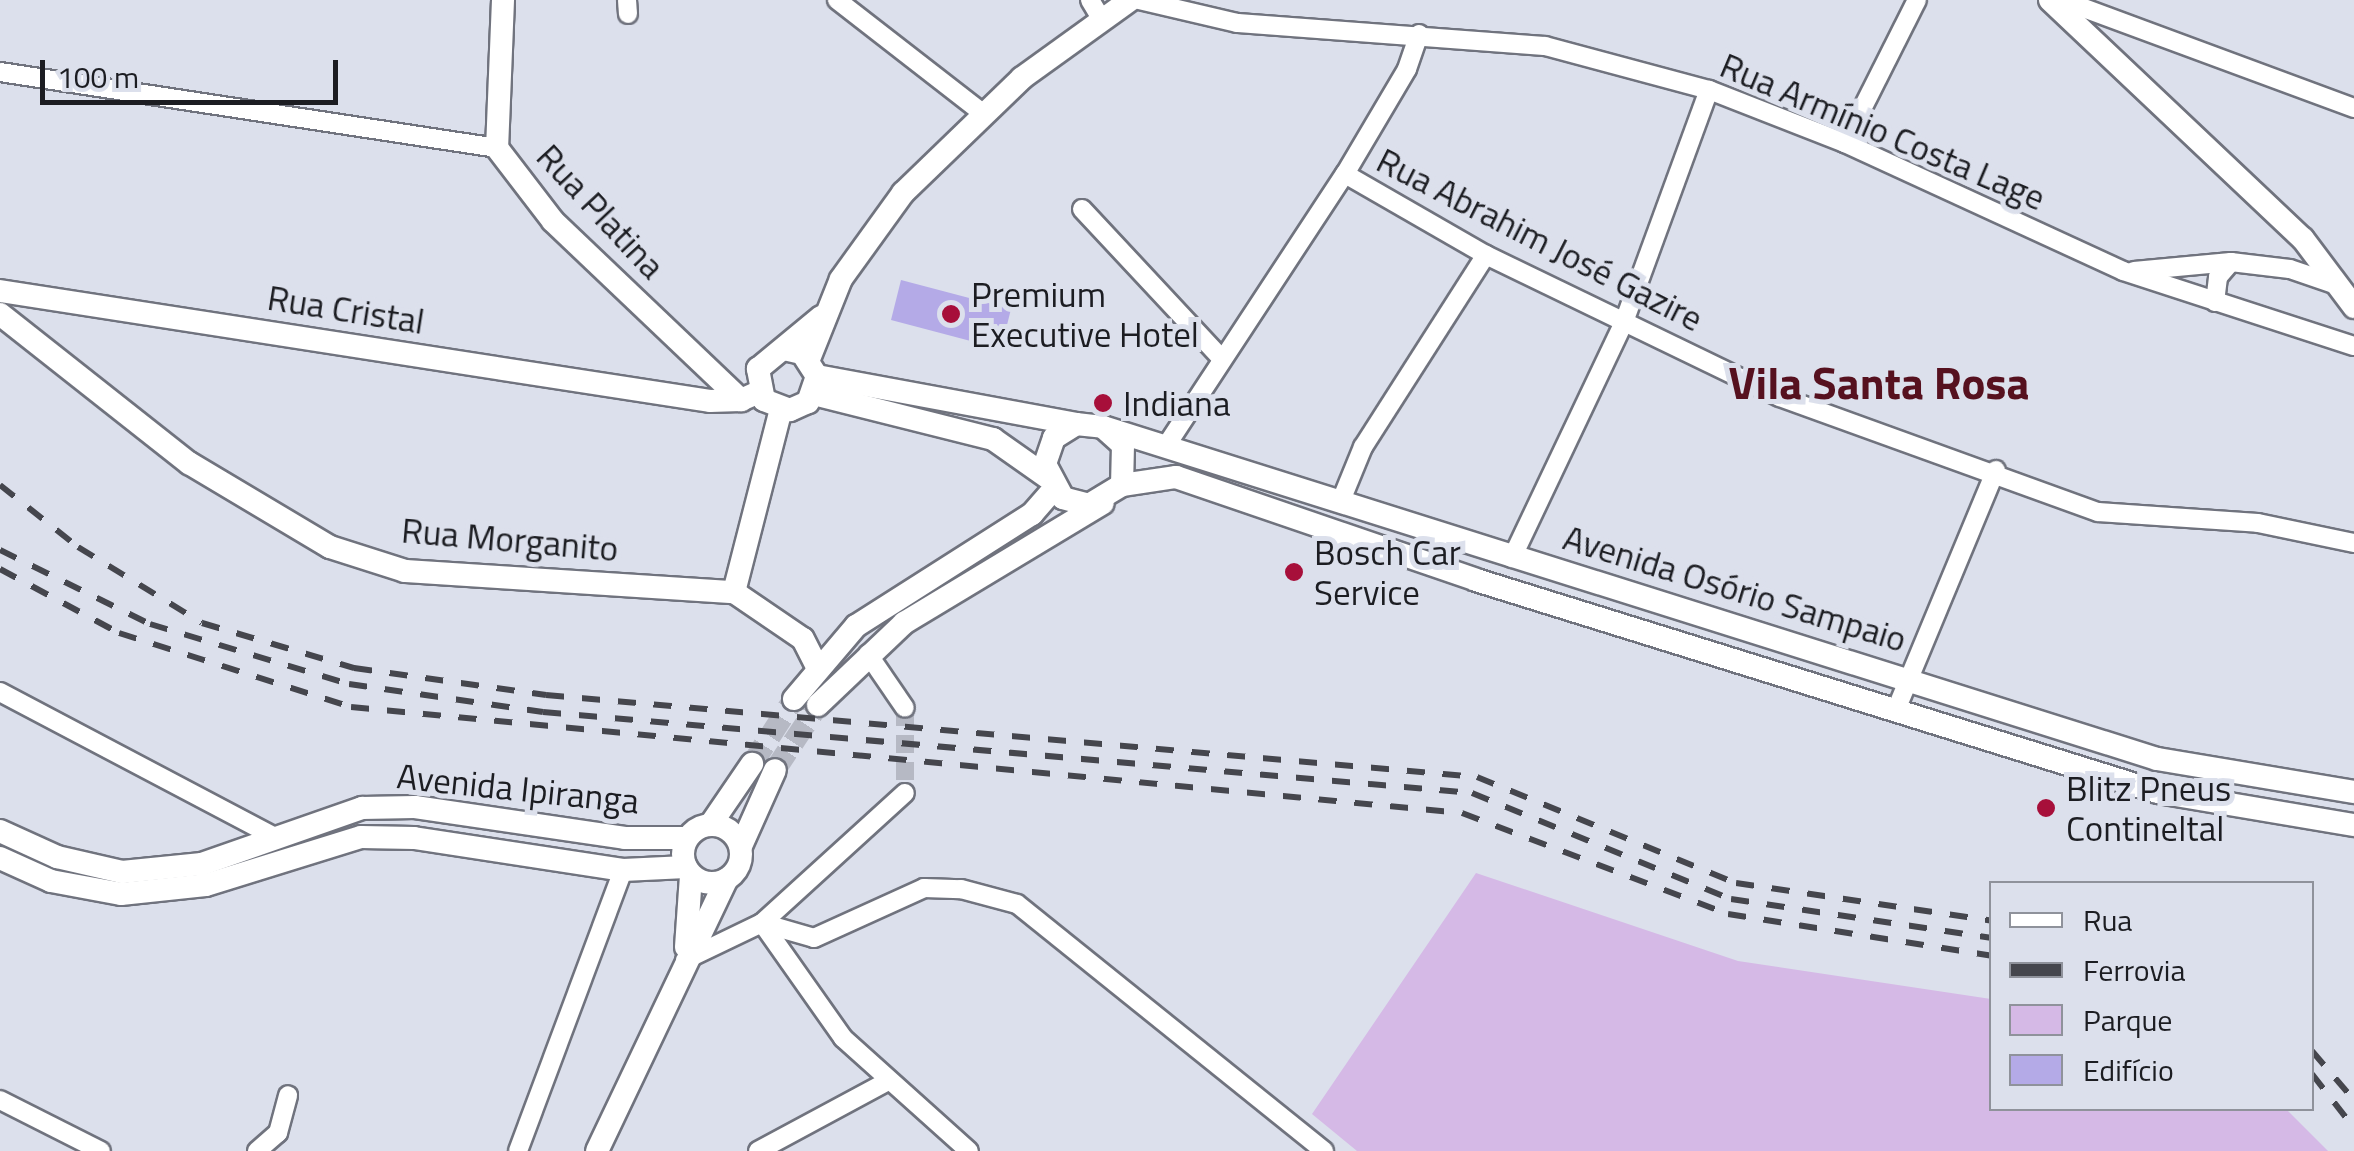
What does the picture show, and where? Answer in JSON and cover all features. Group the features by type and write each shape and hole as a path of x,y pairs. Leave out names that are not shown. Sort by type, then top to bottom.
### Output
{"street":[{"name":"Rua Platina","path":"503,0 496,148 552,221 718,380 750,396"},
{"path":"836,0 984,114"},
{"path":"718,380 784,349 823,315 904,193 1096,9 1130,0"},
{"name":"Rua Armínio Costa Lage","path":"1139,0 1237,23 1545,46 1708,90 1845,143 2123,271 2349,340"},
{"path":"1845,143 1917,0"},
{"path":"2050,0 2302,239 2354,307"},
{"path":"2062,0 2354,108"},
{"path":"1168,443 1220,357 1344,174 1407,70 1419,34"},
{"path":"0,72 496,148"},
{"path":"1476,580 1500,574 1512,558 1624,322 1708,90"},
{"name":"Rua Abrahim José Gazire","path":"1344,174 1486,255 1780,397 1996,470 2098,512 2258,522 2354,543"},
{"path":"1082,208 1220,357"},
{"path":"2290,269 2302,239"},
{"path":"1340,503 1363,447 1486,255"},
{"path":"2215,302 2218,277 2232,262"},
{"name":"Rua Armínio Costa Lage","path":"2123,271 2232,262 2290,269 2336,285"},
{"name":"Rua Cristal","path":"0,292 682,394 750,396"},
{"name":"Rua Morganito","path":"0,314 189,463 330,547 405,571 734,592"},
{"path":"761,362 750,396 781,409 800,407 813,376 823,315"},
{"path":"784,349 813,376 993,439 1076,504 1118,490"},
{"path":"813,376 1103,426 1123,445 1118,490 1080,522 904,623 818,705"},
{"name":"Rua Cristal","path":"682,394 718,380"},
{"path":"781,409 734,592 803,639 818,668"},
{"path":"794,699 856,626 1032,514 1050,483 1054,438 1076,424"},
{"name":"Avenida Osório Sampaio","path":"1103,426 1168,443 1512,558 1907,676 2158,758 2354,792"},
{"path":"1896,710 1996,470"},
{"name":"Avenida Osório Sampaio","path":"1118,490 1176,478 1476,580 2158,792 2354,824"},
{"path":"868,654 905,708"},
{"path":"0,692 273,836"},
{"path":"685,960 689,871 686,838 712,824 752,764"},
{"path":"597,1151 685,960 727,880 740,865 741,846 776,770"},
{"path":"685,960 762,923 905,793"},
{"name":"Avenida Ipiranga","path":"0,832 57,857 122,872 202,864 362,808 415,807 655,838 686,838"},
{"path":"712,824 730,830 741,846"},
{"name":"Avenida Ipiranga","path":"0,858 51,881 121,894 206,885 361,838 414,838 623,870 689,871"},
{"path":"518,1151 623,870 655,838"},
{"path":"689,871 709,883 727,880"},
{"path":"762,923 814,938 924,888 961,889 1017,904 1324,1151"},
{"path":"762,923 843,1038 970,1151"},
{"path":"758,1151 888,1082"},
{"path":"257,1151 278,1133 288,1096"},
{"path":"0,1100 101,1151"}],"green space":[{"path":"1476,873 1738,961 1989,999 1989,1111 2288,1111 2328,1151 1357,1151 1312,1114"}],"building":[{"name":"Premium Executive Hotel","path":"901,280 1011,309 1001,349 891,320"}],"tunnel":[{"path":"752,764 794,699"},
{"path":"775,770 818,705"},
{"path":"905,708 905,793"}],"railway":[{"path":"0,485 78,547 202,623 354,668 546,695 1477,777 1736,883 1989,921"},
{"path":"0,550 150,624 349,684 543,712 1472,793 1731,899 1989,938"},
{"path":"0,569 119,633 351,707 1462,813 1728,914 1989,956"},
{"path":"2314,1053 2354,1100"},
{"path":"2314,1077 2354,1128"}],"place":[{"name":"Premium Executive Hotel","path":"951,314"},
{"name":"Indiana","path":"1103,403"},
{"name":"Bosch Car Service","path":"1294,572"},
{"name":"Blitz Pneus Contineltal","path":"2046,808"}],"district":[{"name":"Vila Santa Rosa","path":"1879,383"}]}
